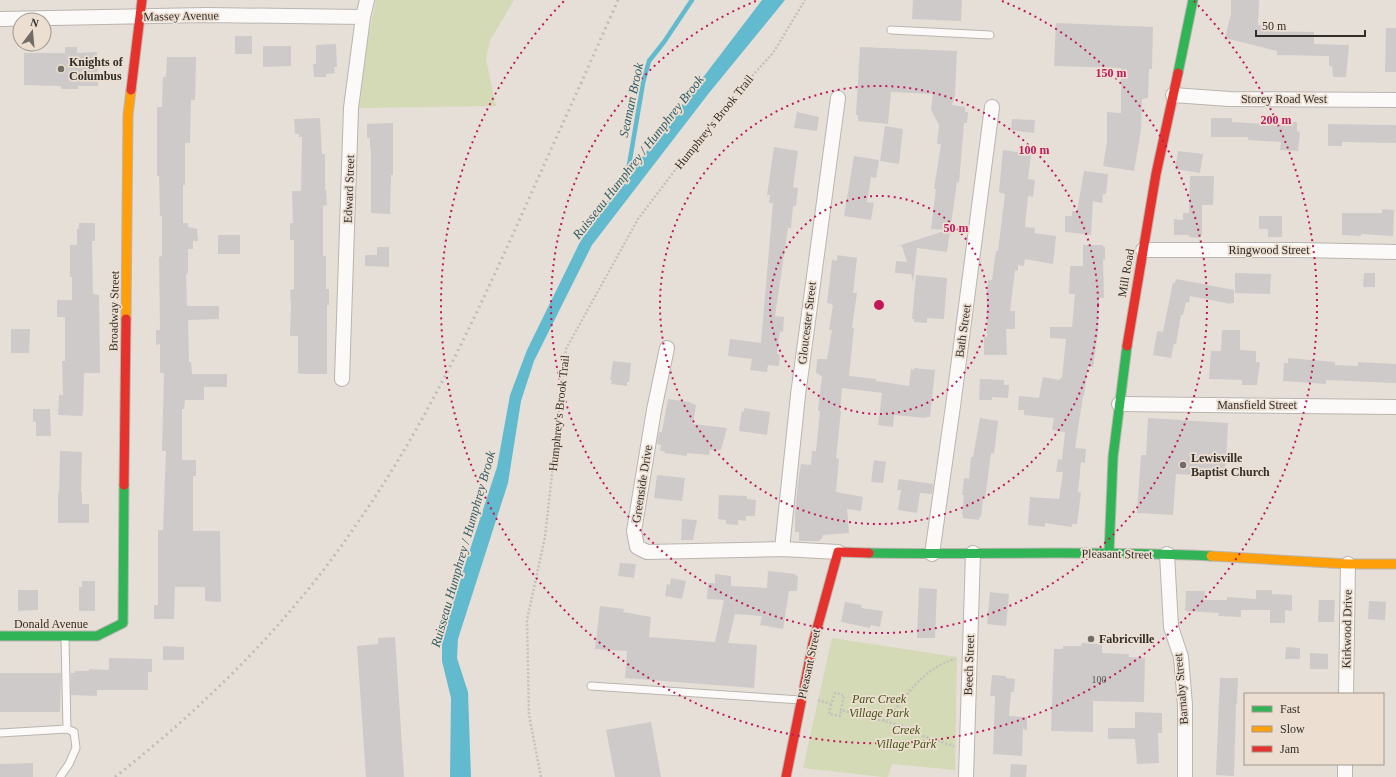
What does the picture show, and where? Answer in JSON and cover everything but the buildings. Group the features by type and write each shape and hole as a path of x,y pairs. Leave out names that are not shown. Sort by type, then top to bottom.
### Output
{"street":[{"name":"Broadway Street","path":"123,623 128,115 142,0"},
{"name":"Edward Street","path":"342,379 352,108 363,17 367,0"},
{"name":"Mill Road","path":"1110,553 1113,457 1129,328 1156,174 1193,0"},
{"name":"Massey Avenue","path":"0,19 207,15 363,17"},
{"name":"Storey Road West","path":"1173,95 1229,99 1396,100"},
{"name":"Gloucester Street","path":"782,550 798,395 838,98"},
{"name":"Bath Street","path":"932,554 992,107"},
{"name":"Ringwood Street","path":"1143,250 1297,250 1396,252"},
{"name":"Greenside Drive","path":"667,348 654,410 634,531 637,546 647,552 782,550"},
{"name":"Mansfield Street","path":"1119,404 1396,407"},
{"name":"Pleasant Street","path":"782,550 932,554 1166,554 1348,564 1396,564"},
{"name":"Pleasant Street","path":"786,777 813,643 838,552"},
{"name":"Beech Street","path":"966,777 973,553"},
{"name":"Barnaby Street","path":"1166,554 1171,627 1181,657 1186,705 1185,777"},
{"name":"Kirkwood Drive","path":"1346,693 1348,564"},
{"name":"Donald Avenue","path":"0,636 97,636 123,623"},
{"path":"1345,765 1345,777"}],"lane":[{"path":"891,30 990,35"},
{"path":"65,636 67,729"},
{"path":"591,686 801,700"},
{"path":"0,733 67,729 74,732 76,748 69,764 60,777"}],"path":[{"name":"Humphrey's Brook Trail","path":"541,777 529,715 527,620 545,537 566,349 638,219 720,111 773,53 805,0"},
{"path":"883,720 889,718 921,678 946,661 970,655"},
{"path":"834,693 844,695 840,716 829,714 831,704 834,693"},
{"path":"801,700 818,700 831,704"},
{"path":"841,710 907,727 917,734 942,741 959,748 967,749"}],"green space":[{"path":"376,0 514,0 490,41 486,59 496,106 359,108 368,39"},
{"name":"Parc Creek Village Park","path":"832,638 957,657 955,770 892,764 888,777 883,777 803,768"}],"water":[{"path":"762,0 785,0 709,93 592,245 534,361 521,401 508,483 458,639 457,658 468,692 471,777 450,777 451,698 442,661 442,635 497,467 510,395 527,350 580,242 620,182 623,171 631,172"}],"waterway":[{"name":"Seaman Brook","path":"627,177 643,83 649,61 664,42 692,0"}],"railway":[{"path":"115,777 183,720 247,659 277,627 332,558 382,487 425,414 464,339 618,0"}],"traffic: fast":[{"path":"1178,73 1193,0"},
{"path":"1109,553 1113,457 1127,346"},
{"path":"0,636 97,636 123,623 124,485"},
{"path":"869,553 1126,553 1211,556"}],"traffic: slow":[{"path":"126,319 128,115 131,90"},
{"path":"1211,556 1348,564 1396,564"}],"traffic: jam":[{"path":"131,90 142,0"},
{"path":"1127,346 1156,174 1178,73"},
{"path":"124,485 126,319"},
{"path":"786,777 813,643 838,552 869,553"}],"place":[{"name":"Knights of Columbus","path":"61,69"},
{"name":"Lewisville Baptist Church","path":"1183,465"},
{"name":"Fabricville","path":"1091,639"}],"water label":[{"name":"Ruisseau Humphrey / Humphrey Brook","path":"638,157"},
{"name":"Ruisseau Humphrey / Humphrey Brook","path":"463,549"}],"park label":[{"name":"Creek Village Park","path":"906,737"}]}
